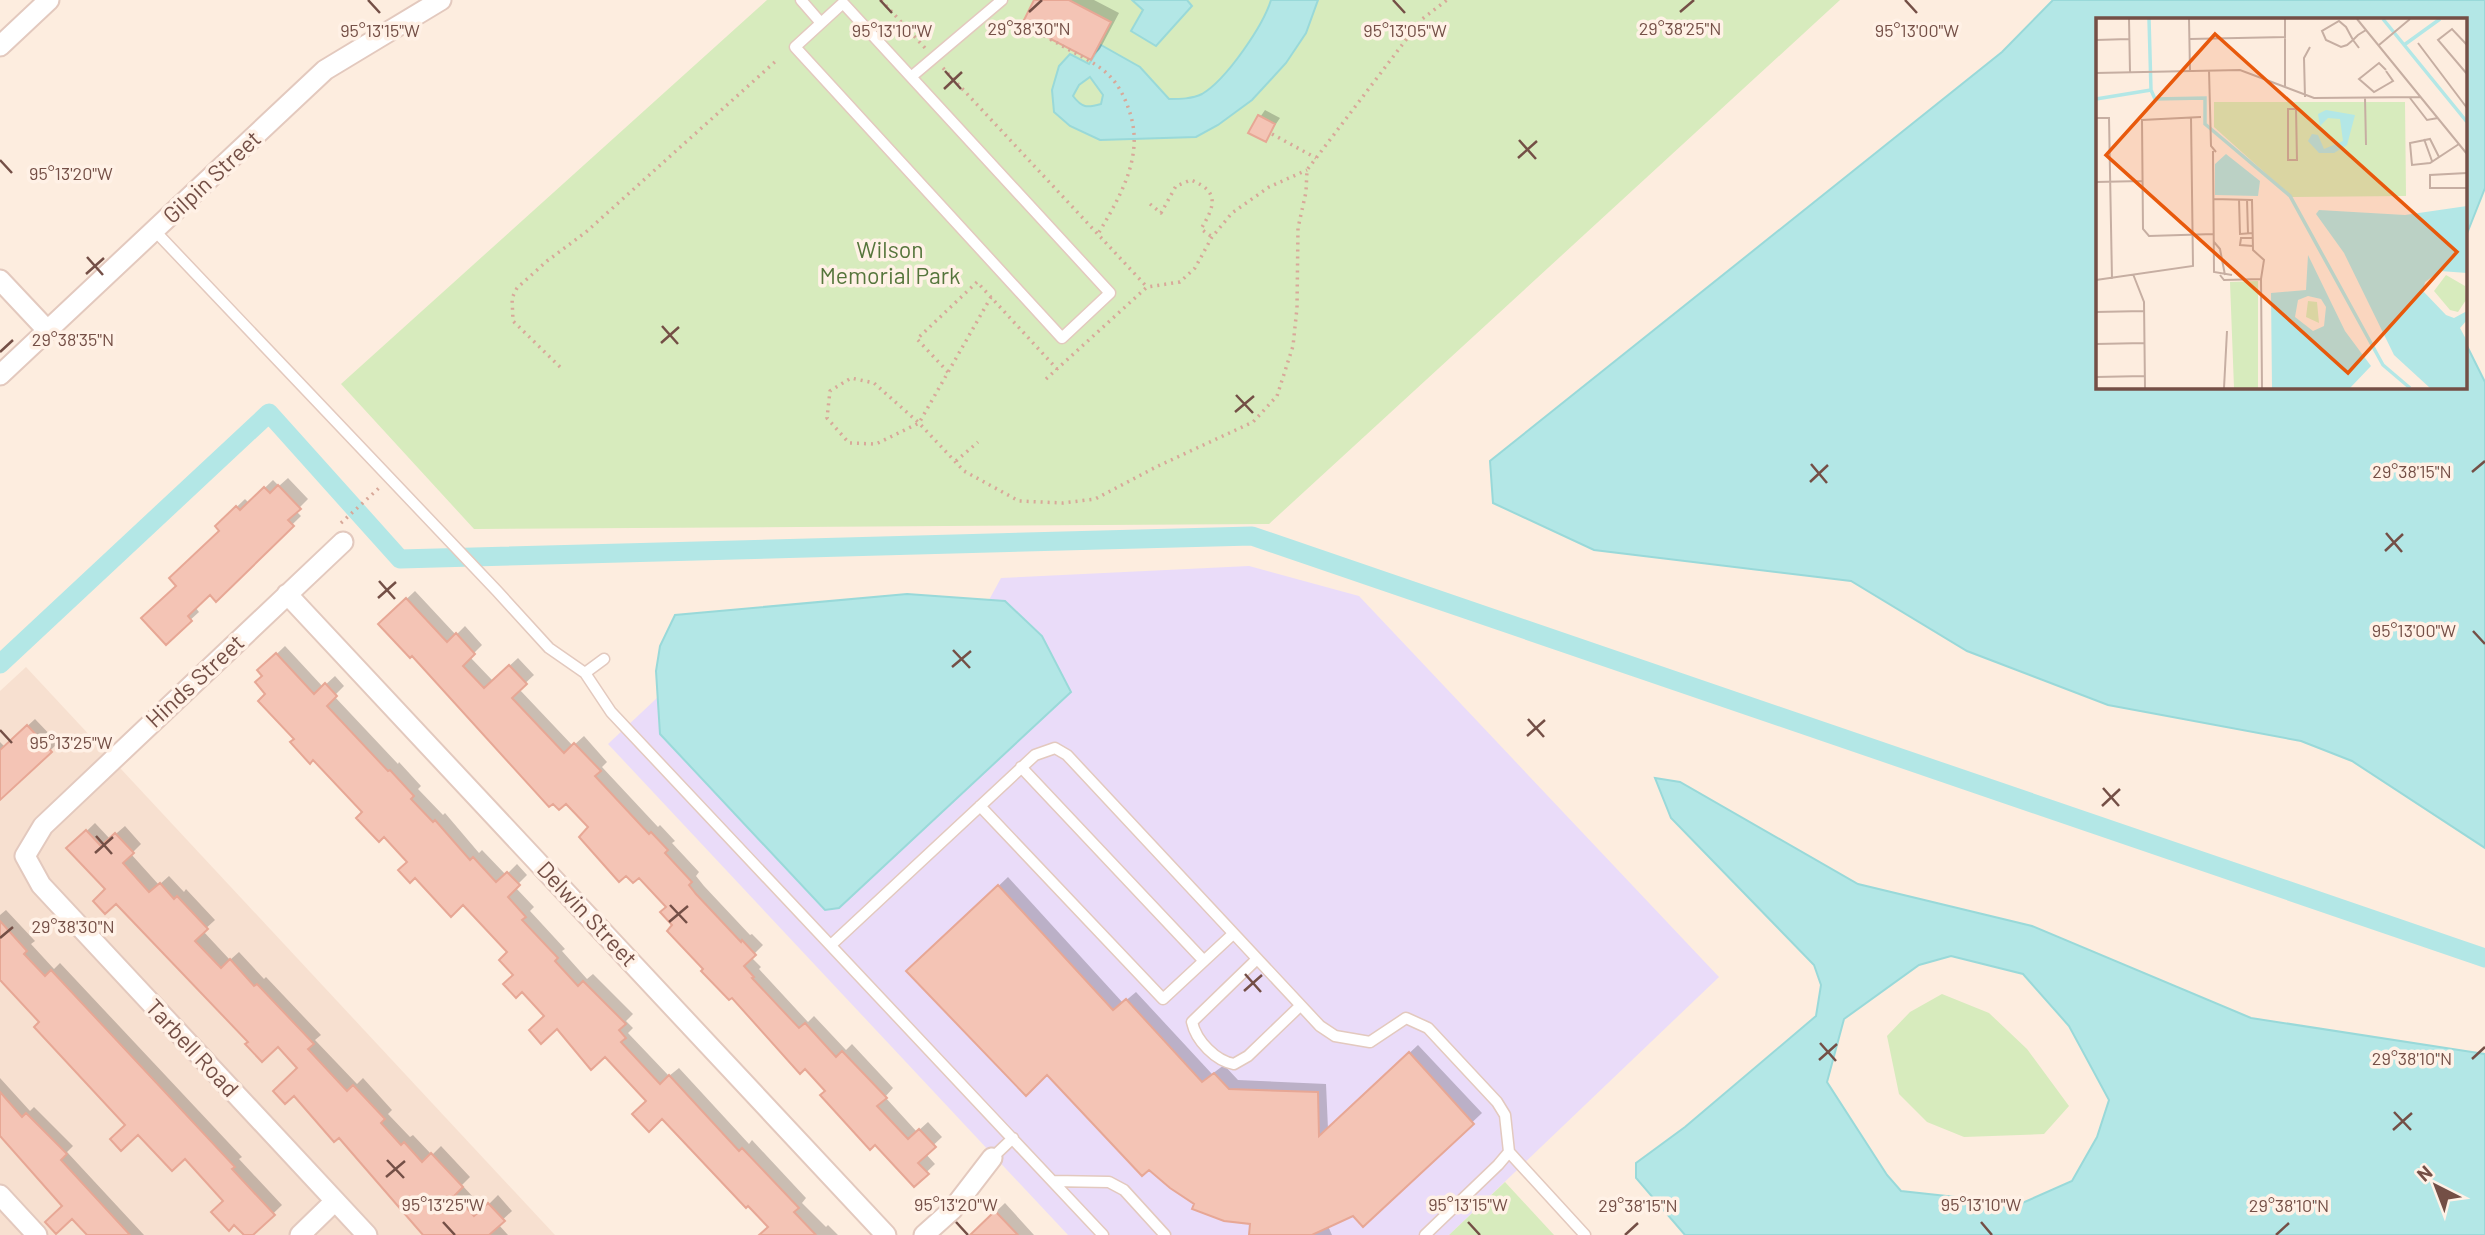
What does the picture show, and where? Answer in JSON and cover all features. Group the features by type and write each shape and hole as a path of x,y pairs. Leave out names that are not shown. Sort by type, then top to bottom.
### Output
{"street":[{"path":"0,46 49,0"},
{"name":"Gilpin Street","path":"0,375 325,70 441,0"},
{"path":"0,280 48,331"},
{"name":"Hinds Street","path":"24,856 43,826 343,542"},
{"name":"Delwin Street","path":"288,594 886,1235"},
{"name":"Tarbell Road","path":"24,856 40,885 367,1235"},
{"path":"924,1235 952,1210 992,1158"},
{"path":"0,1195 37,1235"},
{"path":"300,1235 335,1201"}],"lane":[{"path":"801,0 821,23"},
{"path":"911,77 1002,0"},
{"path":"843,3 911,77 1110,293 1062,338 795,47 843,3"},
{"path":"155,231 549,648 585,673 611,712 1104,1235"},
{"path":"585,673 604,659"},
{"path":"831,945 1035,755 1045,749 1055,748 1067,755 1320,1026 1335,1036 1370,1042 1406,1018 1428,1028 1497,1102 1505,1115 1508,1152 1585,1235"},
{"path":"1021,768 1204,961"},
{"path":"980,806 1163,999 1233,934"},
{"path":"1256,959 1192,1022 1195,1032 1220,1061 1234,1064 1248,1056 1300,1006"},
{"path":"992,1158 1013,1138"},
{"path":"1425,1235 1498,1165 1508,1152"},
{"path":"1053,1181 1109,1182 1124,1190 1165,1235"}],"path":[{"path":"881,0 1147,286"},
{"path":"1046,379 1147,286 1180,282 1195,268 1212,237 1232,212 1269,187 1307,170 1421,20 1447,0"},
{"path":"975,23 981,29 1002,22 1019,23 1103,70 1127,102 1136,138 1129,173 1122,194 1098,234"},
{"path":"560,367 513,321 512,298 517,288 586,232 777,60"},
{"path":"1272,134 1316,158"},
{"path":"991,297 919,423 877,444 849,443 827,418 830,391 851,379 873,383 919,423 964,471 1019,501 1063,503 1095,499 1253,422 1278,396 1293,346 1297,308 1298,228 1306,192 1307,170"},
{"path":"1150,204 1161,212 1176,186 1191,180 1200,184 1209,191 1213,199 1213,209 1201,229 1212,237"},
{"path":"948,372 917,339 977,282 1057,369"},
{"path":"956,462 978,442"},
{"path":"345,520 368,499"}],"shaded area":[{"path":"1249,566 1359,596 1719,977 1449,1235 1068,1235 608,744 658,697 661,734 825,909 839,908 1005,601 989,600 1001,578"},
{"path":"26,667 555,1235 0,1235 0,691"}],"green space":[{"name":"Wilson Memorial Park","path":"767,0 1840,0 1269,524 474,529 341,384"},
{"path":"1942,994 1989,1013 2027,1049 2069,1106 2044,1134 1964,1137 1927,1122 1899,1094 1887,1036 1910,1012"},
{"path":"1505,1182 1554,1235 1449,1235"}],"water":[{"path":"1132,0 1187,0 1192,6 1156,46 1131,31 1143,10"},
{"path":"1271,0 1318,0 1306,33 1286,63 1252,100 1218,125 1196,137 1100,140 1070,126 1054,112 1052,90 1059,66 1070,54 1089,64 1101,45 1140,67 1169,99 1190,98 1202,94 1232,65 1267,11","holes":["1090,77 1103,95 1101,104 1088,106 1082,105 1073,96 1079,85"]},
{"path":"2053,0 2485,0 2485,188 2468,231 2468,18 2096,18 2096,388 2468,388 2468,348 2485,382 2485,848 2352,761 2301,741 2108,705 1967,651 1851,581 1594,550 1493,503 1490,461 2002,52"},
{"path":"907,594 1005,601 1042,636 1071,692 839,908 825,910 660,734 656,671 660,646 675,615"},
{"path":"1655,778 1680,782 1858,884 2032,926 2251,1018 2485,1054 2485,1235 1685,1235 1636,1178 1636,1163 1685,1127 1816,1016 1821,985 1814,965 1671,818","holes":["1951,956 2023,974 2069,1026 2109,1100 2097,1137 2072,1181 2020,1204 1901,1191 1887,1175 1827,1082 1844,1019 1919,965"]}],"building":[{"path":"1034,0 1069,0 1111,22 1091,60 1022,24"},
{"path":"1258,115 1275,124 1266,142 1248,133"},
{"path":"278,485 301,509 288,520 294,526 216,602 210,595 188,616 192,621 166,645 141,618 176,586 169,578 219,531 215,526 236,506 240,510 264,487 270,493"},
{"path":"406,598 447,642 456,633 475,654 463,666 484,688 509,665 527,684 512,698 564,753 574,743 601,771 595,776 649,834 651,832 668,850 665,853 692,882 689,885 696,894 756,955 744,966 754,977 752,978 799,1028 805,1023 836,1057 842,1051 887,1098 877,1106 908,1139 919,1129 936,1147 918,1163 929,1174 914,1187 875,1145 870,1150 820,1095 825,1091 805,1069 800,1074 732,998 729,1000 701,971 703,969 667,931 672,925 660,912 666,907 639,878 633,883 626,876 619,882 579,837 588,827 566,804 559,810 553,804 549,807 412,656 410,658 378,624"},
{"path":"276,653 314,694 325,683 337,696 327,706 388,771 390,770 414,796 411,799 433,822 435,820 470,860 473,857 496,882 507,872 520,885 508,897 526,917 522,920 558,958 555,961 578,986 583,981 626,1024 619,1030 626,1038 621,1042 660,1084 669,1075 739,1151 742,1148 799,1208 794,1212 816,1235 759,1235 768,1227 748,1206 746,1208 662,1119 649,1132 632,1114 646,1101 605,1057 591,1070 557,1029 541,1044 529,1030 544,1016 522,992 516,998 503,984 513,975 499,960 507,952 463,905 451,917 415,878 410,883 398,870 407,862 384,837 379,842 356,818 362,812 313,760 310,764 290,742 294,739 258,701 265,694 255,682 262,676 257,670"},
{"path":"27,725 52,752 0,800 0,750"},
{"path":"86,830 101,846 115,833 134,853 123,863 149,892 160,883 174,899 177,896 208,929 195,941 221,968 230,959 254,986 257,984 314,1044 308,1049 347,1091 353,1085 385,1119 381,1123 401,1145 404,1142 422,1162 431,1153 463,1187 455,1195 474,1216 488,1203 505,1221 489,1235 423,1235 339,1138 334,1142 294,1096 285,1104 273,1091 297,1068 278,1047 262,1062 245,1044 248,1042 116,904 105,914 93,901 105,889 66,848"},
{"path":"998,885 1113,1010 1126,999 1202,1082 1214,1073 1229,1089 1318,1092 1319,1136 1409,1052 1474,1124 1363,1227 1353,1216 1312,1235 1249,1235 1250,1224 1224,1221 1192,1209 1194,1204 1149,1170 1142,1176 1047,1075 1026,1096 906,971"},
{"path":"0,921 27,951 24,954 45,976 51,970 235,1167 232,1169 275,1215 253,1235 244,1235 234,1225 229,1231 211,1212 223,1201 185,1159 172,1171 138,1135 121,1151 110,1139 125,1125 34,1027 39,1022 0,980"},
{"path":"0,1092 22,1117 26,1113 67,1154 61,1160 130,1235 87,1235 72,1219 56,1234 45,1222 62,1206 0,1136"},
{"path":"995,1211 1018,1235 970,1235"}],"waterway":[{"path":"0,664 269,413 400,559 1252,536 2485,958"}]}
